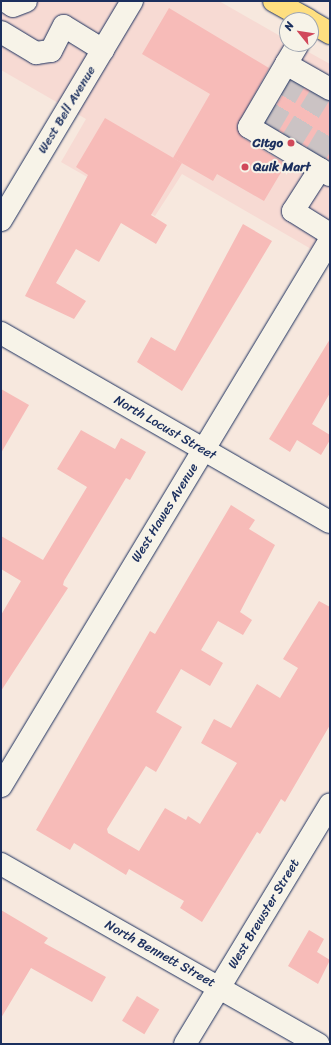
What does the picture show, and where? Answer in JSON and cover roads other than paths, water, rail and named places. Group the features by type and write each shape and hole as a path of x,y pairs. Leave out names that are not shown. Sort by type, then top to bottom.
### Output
{"main road":[{"path":"274,1 294,12"},
{"path":"319,27 330,33"}],"street":[{"path":"5,1 13,6 26,1"},
{"name":"West Bell Avenue","path":"1,220 132,1"},
{"path":"1,32 36,53 51,51 64,26 103,50"},
{"path":"297,52 294,72 249,127 266,131 289,144 323,168 293,211 330,234"},
{"path":"294,72 325,90"},
{"name":"West Hawes Avenue","path":"1,786 330,240"},
{"name":"North Locust Street","path":"1,333 330,522"},
{"name":"West Brewster Street","path":"185,1044 330,805"},
{"name":"North Bennett Street","path":"1,864 318,1044"}],"tunnel":[{"path":"269,126 296,80"},
{"path":"292,140 320,95"},
{"path":"316,154 330,131"}],"place":[{"name":"Citgo","path":"291,143"},
{"name":"Quik Mart","path":"245,167"}]}
